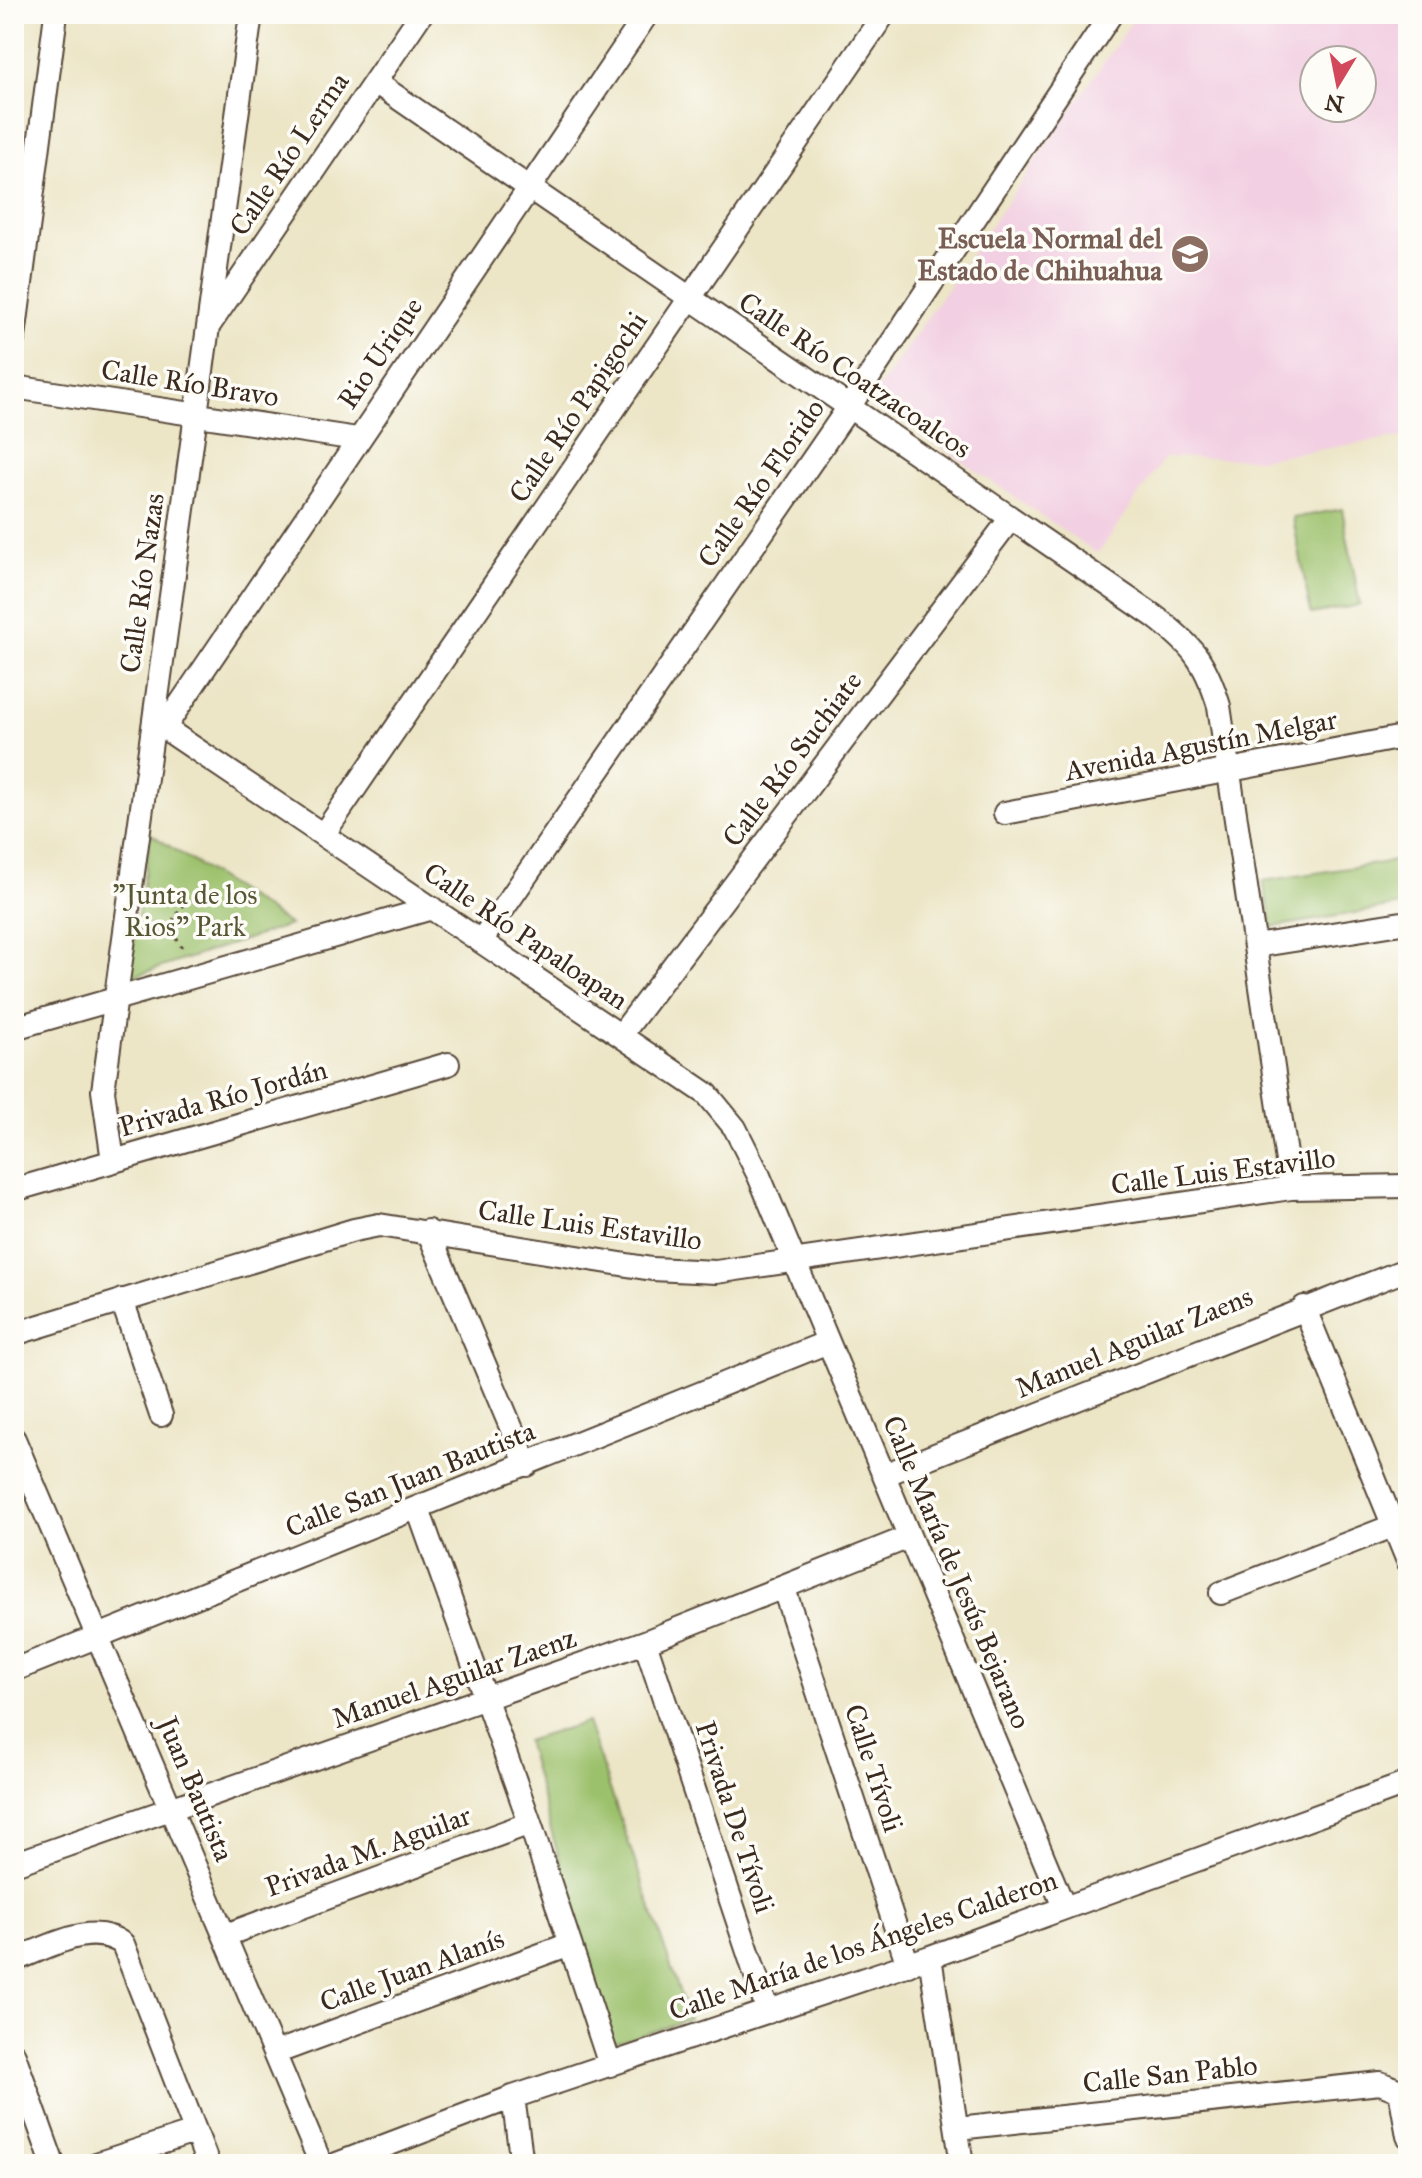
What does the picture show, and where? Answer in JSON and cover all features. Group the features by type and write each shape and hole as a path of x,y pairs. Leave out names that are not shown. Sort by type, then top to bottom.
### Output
{"street":[{"path":"14,337 56,14"},
{"name":"Calle Río Nazas","path":"113,1161 103,1091 114,999 159,724 207,329 251,14"},
{"name":"Calle Río Lerma","path":"207,329 421,14"},
{"name":"Rio Urique","path":"159,724 647,14"},
{"name":"Calle Río Papigochi","path":"323,835 884,14"},
{"name":"Calle Río Florido","path":"481,941 849,407 1111,14"},
{"name":"Calle Río Coatzacoalcos","path":"375,82 1154,616 1194,649 1206,666 1219,706 1291,1188"},
{"name":"Calle Río Bravo","path":"14,387 357,439"},
{"name":"Calle Río Suchiate","path":"621,1035 1011,518"},
{"name":"Calle Río Papaloapan","path":"159,724 707,1094 723,1110 759,1176 793,1261"},
{"name":"Avenida Agustín Melgar","path":"1005,813 1408,736"},
{"path":"14,1028 432,908"},
{"path":"1255,946 1408,922"},
{"name":"Privada Río Jordán","path":"14,1190 448,1064"},
{"name":"Calle Luis Estavillo","path":"14,1334 365,1227 428,1231 690,1273 793,1261 1291,1188 1408,1186"},
{"path":"428,1231 527,1465"},
{"name":"Calle María de Jesús Bejarano","path":"793,1261 1064,1907"},
{"name":"Manuel Aguilar Zaens","path":"884,1475 1304,1307 1408,1269"},
{"path":"122,1300 161,1415"},
{"path":"1304,1307 1400,1522 1408,1561"},
{"name":"Calle San Juan Bautista","path":"14,1670 828,1342"},
{"name":"Juan Bautista","path":"14,1439 321,2164"},
{"path":"418,1509 530,1823 610,2065"},
{"path":"1221,1593 1400,1522"},
{"name":"Manuel Aguilar Zaenz","path":"14,1864 645,1642 909,1537"},
{"name":"Calle Tívoli","path":"784,1589 908,1965"},
{"name":"Privada De Tívoli","path":"645,1642 768,2012"},
{"name":"Calle María de los Ángeles Calderon","path":"339,2164 513,2097 908,1965 1408,1783"},
{"name":"Privada M. Aguilar","path":"226,1935 530,1823"},
{"path":"14,1960 87,1933 108,1934 123,1944 208,2164"},
{"name":"Calle Juan Alanís","path":"275,2053 570,1944"},
{"path":"930,1957 962,2164"},
{"path":"14,2055 53,2164"},
{"name":"Calle San Pablo","path":"958,2128 1361,2083 1389,2084 1400,2091 1408,2136"},
{"path":"513,2097 522,2164"},
{"path":"96,2164 194,2132"}],"path":[{"path":"145,932 169,927 184,904"},
{"path":"169,927 182,947"}],"shaded area":[{"name":"Escuela Normal del Estado de Chihuahua","path":"1137,14 1408,14 1408,436 1259,459 1165,457 1098,554 871,399"}],"green space":[{"path":"1342,509 1360,605 1311,614 1293,518"},
{"name":"\"Junta de los Rios\" Park","path":"151,834 290,925 128,978"},
{"path":"1408,859 1408,904 1273,927 1263,881"},
{"path":"587,1722 689,2019 617,2043 610,2039 526,1741"}],"place":[{"name":"Escuela Normal del Estado de Chihuahua","path":"1190,254"}]}
